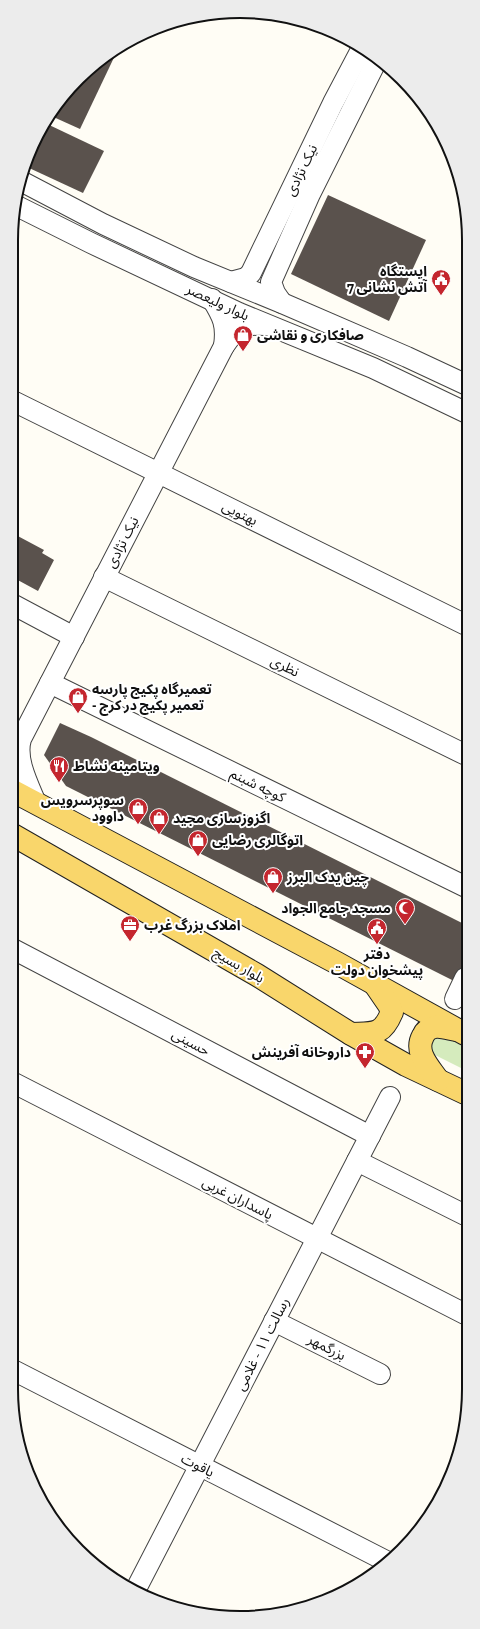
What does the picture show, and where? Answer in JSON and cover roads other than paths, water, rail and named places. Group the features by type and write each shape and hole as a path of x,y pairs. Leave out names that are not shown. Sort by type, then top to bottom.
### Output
{"main road":[{"path":"18,794 373,983 462,1033"},
{"name":"بلوار بسیج","path":"18,838 257,975 351,1034 406,1065 462,1092"},
{"path":"351,1034 379,1031 387,1024 392,1012 389,1004 373,983"},
{"path":"438,1080 421,1055 420,1049 422,1037 426,1030 435,1027 462,1033"}],"street":[{"name":"نیک نژادی","path":"271,282 301,190 360,53"},
{"name":"نیک نژادی","path":"251,272 375,64"},
{"name":"بلوار ولیعصر","path":"26,184 103,224 230,282 282,303 462,383"},
{"path":"58,226 70,228 75,226 78,222 78,217 71,207"},
{"name":"بلوار ولیعصر","path":"20,208 91,243 239,313 373,368 462,410"},
{"path":"91,243 84,233 85,228 88,224 103,224"},
{"path":"251,272 253,279 258,283 264,284 271,282 275,293 282,303"},
{"path":"230,282 246,278 251,272"},
{"path":"212,299 225,324 224,346"},
{"path":"224,346 238,328 247,324 270,325"},
{"name":"نیک نژادی","path":"18,741 74,637 224,346"},
{"path":"439,399 453,400 458,398 460,394 461,389 459,385 449,377"},
{"name":"بهتویی","path":"18,403 462,623"},
{"name":"نظری","path":"104,577 462,753"},
{"path":"18,607 74,637"},
{"name":"کوچه شبنم","path":"50,682 462,885"},
{"path":"18,744 24,772 36,803"},
{"path":"18,848 40,850"},
{"name":"حسینی","path":"18,952 370,1136"},
{"path":"455,999 462,986"},
{"name":"پاسداران غربی","path":"18,1085 462,1312"},
{"name":"رسالت ۱۱ - غلامی","path":"138,1586 390,1097"},
{"path":"357,1160 462,1213"},
{"name":"بزرگمهر","path":"274,1321 380,1374"},
{"name":"یاقوت","path":"18,1373 382,1559"}],"place":[{"name":"ایستگاه آتش نشانی 7","path":"441,296"},
{"name":"صافکاری و نقاشی","path":"243,352"},
{"name":"تعمیرگاه پکیج پارسه - تعمیر پکیج در کرج","path":"78,714"},
{"name":"ویتامینه نشاط","path":"59,783"},
{"name":"سوپرسرویس داوود","path":"138,825"},
{"name":"اگزوزسازی مجید","path":"159,835"},
{"name":"اتوگالری رضایی","path":"198,857"},
{"name":"چین یدک البرز","path":"273,894"},
{"name":"مسجد جامع الجواد","path":"405,925"},
{"name":"املاک بزرگ غرب","path":"130,942"},
{"name":"دفتر پیشخوان دولت","path":"377,945"},
{"name":"داروخانه آفرینش","path":"365,1069"}]}
